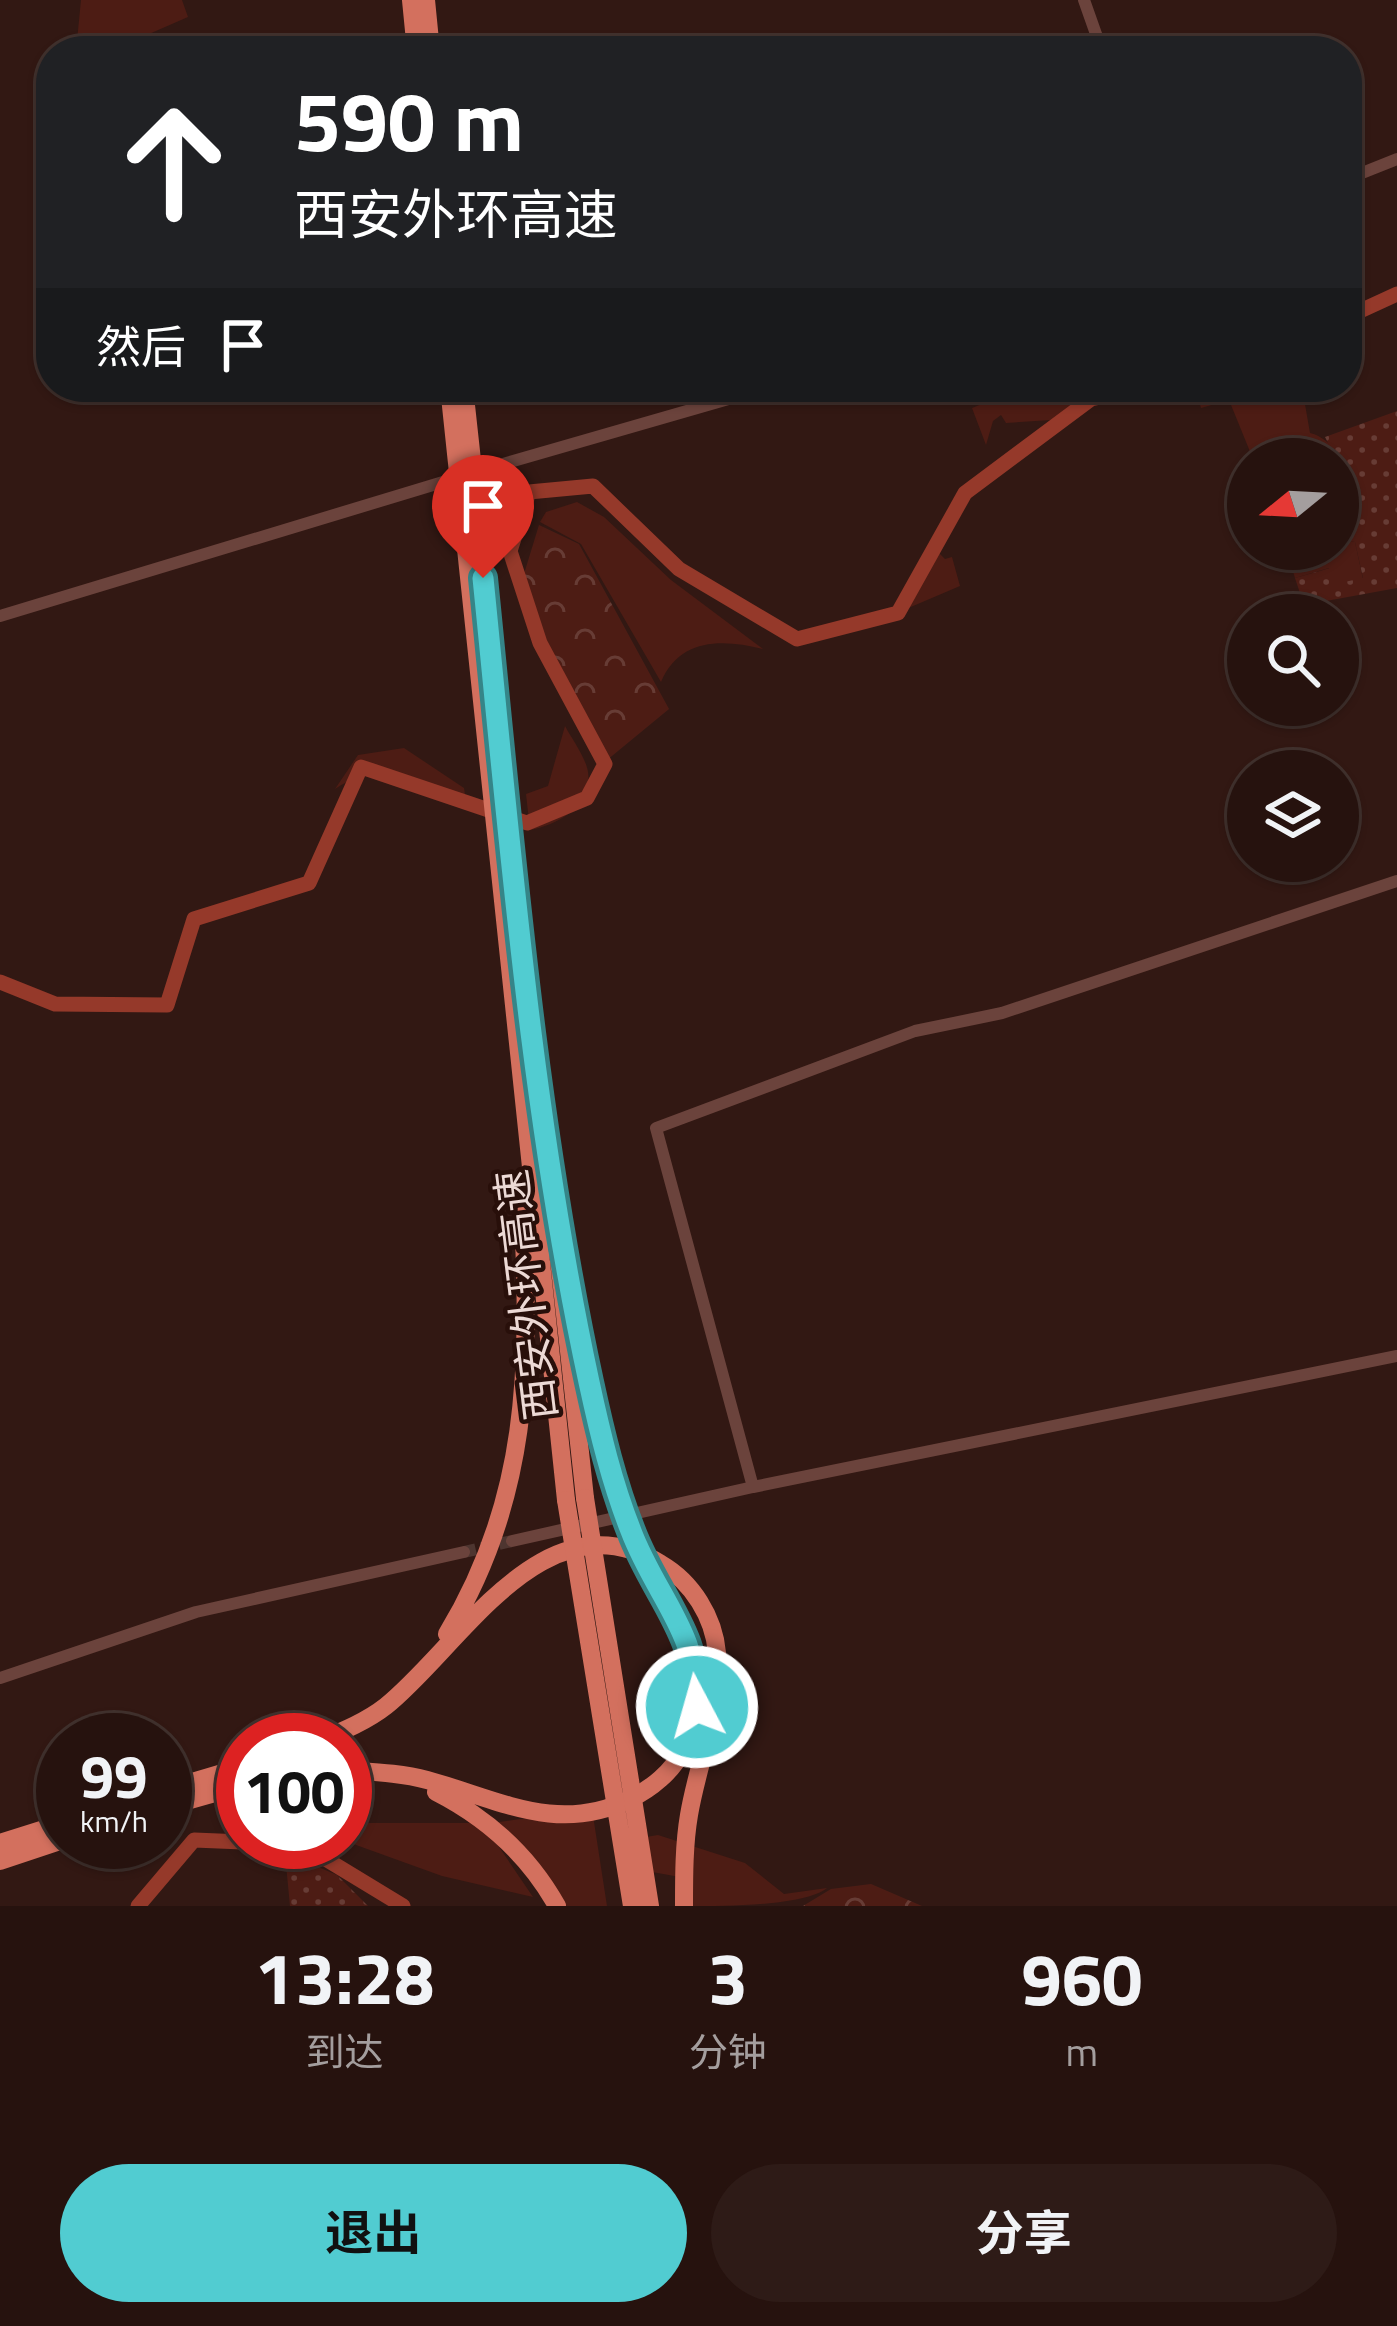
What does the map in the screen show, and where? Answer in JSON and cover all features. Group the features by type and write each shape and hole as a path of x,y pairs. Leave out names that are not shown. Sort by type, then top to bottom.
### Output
{"highway":[{"path":"411,0 415,36"},
{"path":"426,0 430,36"},
{"name":"西安外环高速","path":"451,402 575,1499 632,1906"},
{"name":"西安外环高速","path":"465,402 496,777"},
{"path":"372,1772 423,1779 551,1817 609,1810 639,1795 679,1759 697,1707 698,1669 632,1536 612,1477 589,1380 522,1022"},
{"path":"412,1681 474,1584 499,1524 518,1452 528,1373 522,1022"},
{"name":"西安外环高速","path":"575,1499 650,1906"},
{"path":"372,1714 412,1681 500,1590 553,1557 580,1549 618,1549 652,1558 678,1574 710,1622 717,1649 718,1688 688,1818 684,1906"},
{"path":"372,1774 423,1786 502,1835 542,1879 557,1906"},
{"path":"0,1843 36,1832"},
{"path":"0,1861 36,1849"}],"street":[{"path":"1084,0 1097,36"},
{"path":"1362,173 1397,159"},
{"path":"490,468 718,402"},
{"path":"0,616 443,482"},
{"path":"753,1487 656,1128 915,1031 1002,1013 1397,881"},
{"path":"512,1541 1397,1356"},
{"path":"0,1678 196,1612 464,1552"}],"green space":[{"path":"81,0 182,0 188,17 144,36 77,36"},
{"path":"987,402 1086,402 1051,420 1006,423 1001,415 993,421 986,445 972,408"},
{"path":"1230,402 1305,402 1310,433 1318,436 1244,438"},
{"path":"1397,411 1397,588 1359,595 1300,594 1295,578 1323,570 1331,570 1335,584 1363,578 1359,438 1325,437"},
{"path":"577,502 604,517 671,580 763,649 704,645 679,657 661,682 581,544 540,522 546,512"},
{"path":"539,525 579,544 669,709 601,765 582,711 523,603 524,574"},
{"path":"936,550 945,559 952,557 960,586 899,612"},
{"path":"1359,560 1363,579 1334,585 1330,570 1359,570"},
{"path":"1293,570 1322,570 1295,578"},
{"path":"565,726 587,767 585,795 562,818 530,830 526,794 548,786"},
{"path":"404,748 464,788 467,807 418,781 386,773 353,779 335,789 358,755"},
{"path":"592,1809 607,1906 557,1906 495,1841 533,1897 442,1876 372,1851 372,1823 492,1823"},
{"path":"658,1835 745,1863 784,1894 827,1888 784,1902 691,1906 691,1879 652,1872 646,1837"},
{"path":"287,1869 323,1869 337,1875 368,1906 290,1906"},
{"path":"871,1884 922,1906 803,1906 831,1889"}],"waterway":[{"path":"1362,310 1397,294"},
{"path":"0,982 55,1004 167,1005 194,919 309,883 361,767 527,823 587,798 605,764 540,643 510,551 529,492 593,486 679,569 797,639 898,613 965,493 1087,402"},
{"path":"138,1906 194,1840 216,1841"},
{"path":"342,1869 403,1906"}],"tunnel":[{"path":"464,1552 512,1541"}],"route":[{"path":"483,578 530,1024 589,1380 612,1477 632,1536 688,1637 698,1669 697,1707"}]}
